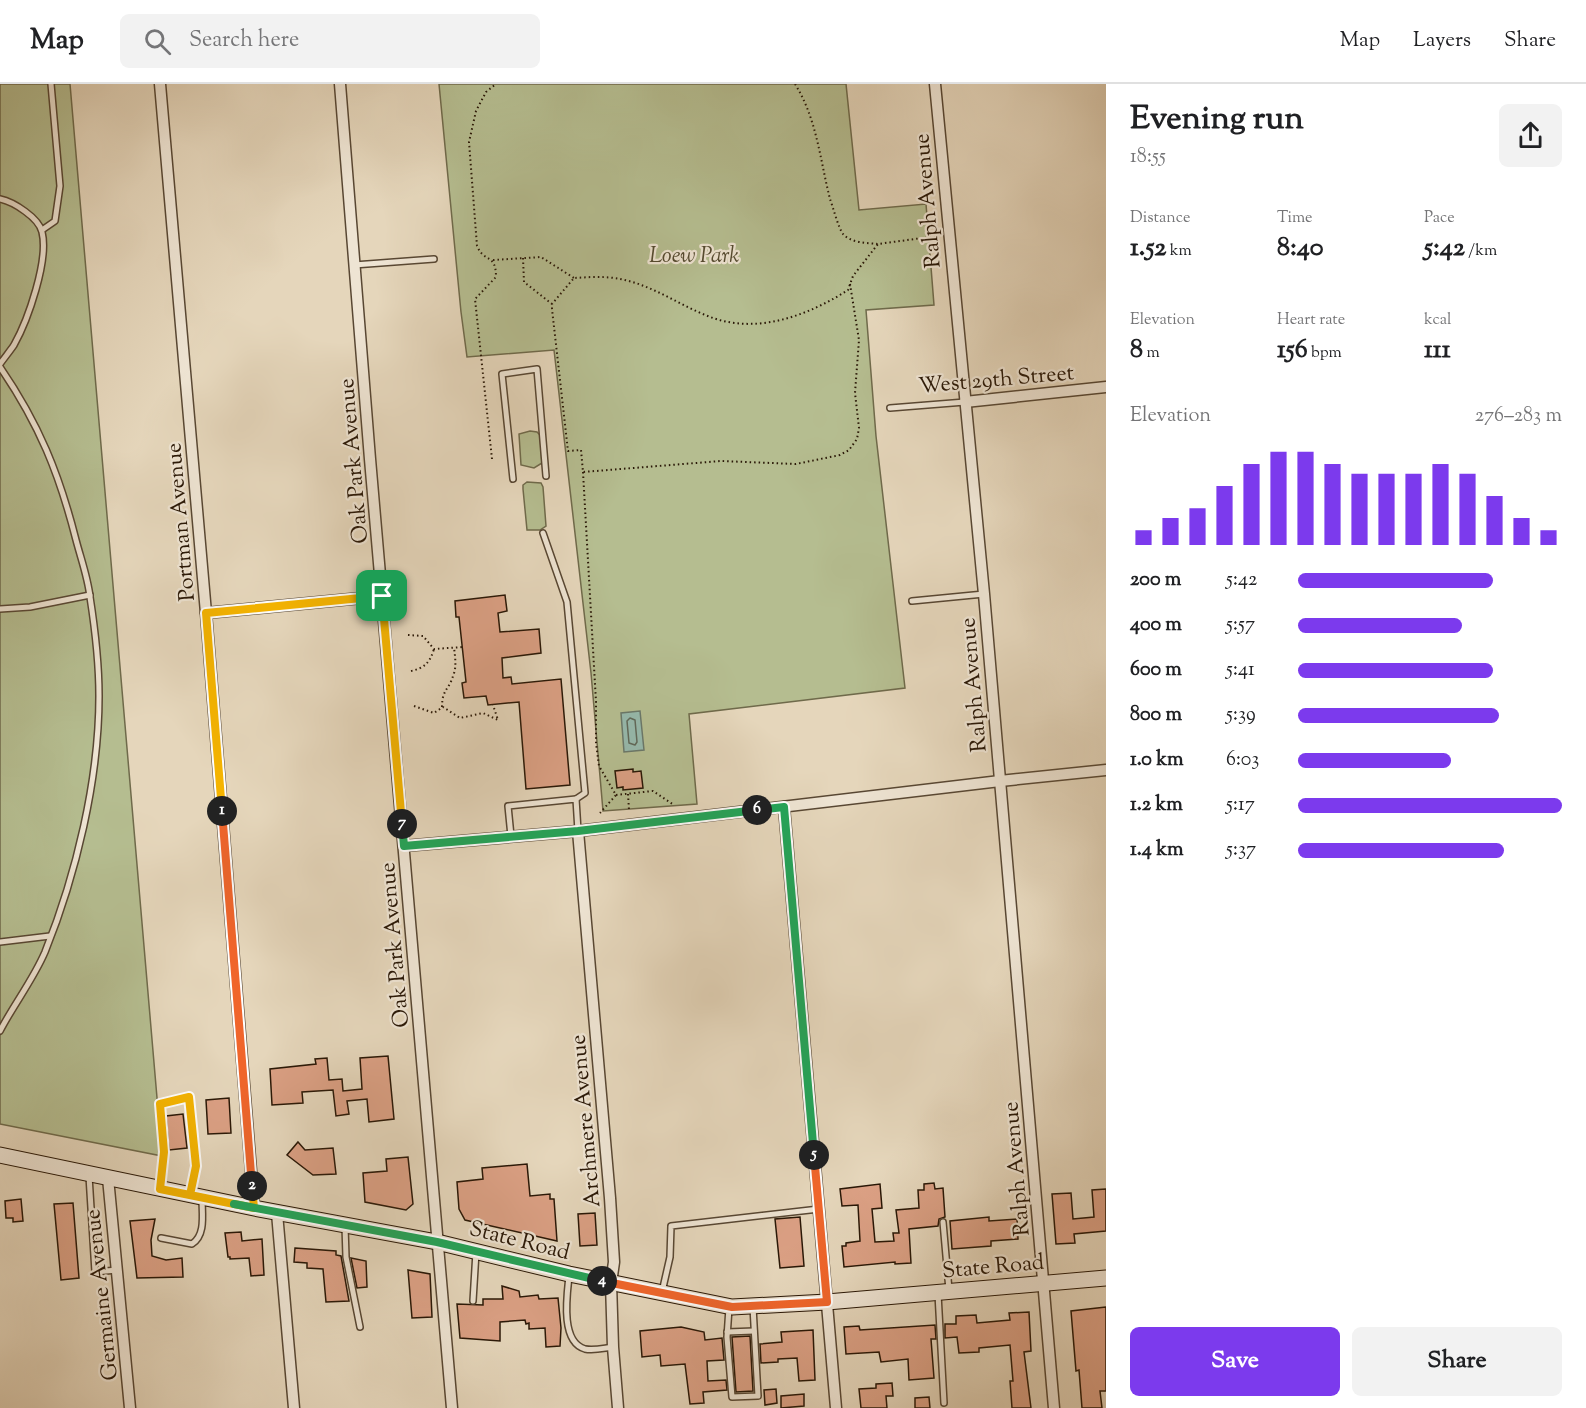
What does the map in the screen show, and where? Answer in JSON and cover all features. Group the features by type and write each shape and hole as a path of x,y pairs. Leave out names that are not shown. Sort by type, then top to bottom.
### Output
{"main road":[{"name":"State Road","path":"0,1155 277,1213 437,1242 569,1274 729,1306 827,1302 1106,1278"}],"street":[{"name":"Portman Avenue","path":"160,84 254,1208"},
{"name":"Oak Park Avenue","path":"340,84 452,1408"},
{"name":"Ralph Avenue","path":"935,84 984,594 1054,1408"},
{"name":"West 29th Street","path":"965,402 1106,387"},
{"path":"206,613 382,596"},
{"path":"404,846 578,831 1106,770"},
{"path":"784,807 836,1408"},
{"name":"Archmere Avenue","path":"578,831 610,1198 614,1262 611,1283 613,1347 618,1408"},
{"name":"Germaine Avenue","path":"108,1178 130,1408"},
{"path":"277,1213 294,1408"}],"lane":[{"path":"42,230 55,221 60,186 51,84"},
{"path":"0,199 11,201 42,230 44,251 28,313 14,345 0,365 42,436 64,494 90,595 99,697 92,777 77,850 44,953 26,989 0,1031"},
{"path":"354,265 434,259"},
{"path":"513,479 502,374 537,369 546,476"},
{"name":"West 29th Street","path":"890,408 965,402"},
{"path":"511,836 508,806 576,799 585,793 567,602 543,533"},
{"path":"912,601 984,594"},
{"path":"0,609 30,607 90,595"},
{"path":"576,799 578,831"},
{"path":"0,942 50,936"},
{"path":"160,1189 164,1152 160,1104 189,1097 196,1166 196,1196 201,1231 198,1239 192,1244 161,1238"},
{"path":"89,1174 95,1272 117,1270"},
{"path":"661,1293 670,1257 671,1226 819,1209"},
{"path":"944,1222 944,1403"},
{"path":"345,1225 346,1257 360,1328"},
{"path":"473,1301 476,1251"},
{"path":"569,1274 567,1303 571,1336 583,1349 613,1347"},
{"path":"729,1306 728,1332 732,1397 758,1396 753,1306"},
{"path":"728,1332 754,1331"}],"path":[{"path":"487,84 490,88"},
{"path":"492,459 475,299 496,278 496,265 480,253 477,246 469,142 476,111 490,88 496,84"},
{"path":"795,84 804,99 815,130 833,209 843,234 856,242 878,244 937,236"},
{"path":"493,261 541,257 574,278 620,279 651,290 715,319 746,324 791,318 836,298 848,290 853,276 878,244"},
{"path":"523,258 524,282 552,304 568,452 580,450 596,702 596,743 599,766 616,795"},
{"path":"552,304 574,278"},
{"path":"583,472 721,461 796,464 846,452 857,439 859,428 855,393 859,340 850,284"},
{"path":"408,635 423,636 434,649"},
{"path":"434,649 463,646"},
{"path":"442,708 442,694 455,671 454,647"},
{"path":"411,671 424,667 434,649"},
{"path":"442,708 460,718 483,713 498,720 493,705"},
{"path":"414,706 434,713 442,708"},
{"path":"600,813 616,795 653,791 675,805"},
{"path":"628,794 629,810"}],"green space":[{"path":"0,84 70,84 162,1156 0,1124"},
{"name":"Loew Park","path":"439,84 846,84 859,210 926,204 934,305 866,310 876,436 905,688 689,714 697,804 603,811 591,673 554,350 467,357"},
{"path":"530,431 540,435 542,463 534,468 521,465 519,434"},
{"path":"527,482 541,483 543,487 546,526 540,530 527,530 523,485"}],"water":[{"path":"640,711 644,750 624,752 621,713"}],"building":[{"path":"505,595 507,611 498,613 500,632 539,629 541,653 502,658 503,678 511,677 512,684 561,679 570,785 526,789 519,702 488,705 486,696 464,698 462,683 466,682 459,617 456,617 455,601"},
{"path":"633,769 633,772 641,771 643,788 623,790 623,787 617,788 615,771"},
{"path":"388,1056 394,1119 369,1122 367,1099 347,1101 349,1114 336,1116 333,1090 302,1092 303,1103 272,1105 270,1069 316,1064 315,1059 327,1058 329,1080 342,1079 343,1091 362,1089 360,1058"},
{"path":"229,1098 231,1133 208,1134 206,1100"},
{"path":"183,1114 187,1148 169,1150 166,1116"},
{"path":"298,1142 305,1150 333,1148 336,1174 313,1175 287,1155"},
{"path":"408,1157 413,1204 406,1210 365,1202 363,1173 387,1171 386,1159"},
{"path":"527,1164 530,1196 550,1194 550,1199 554,1199 557,1241 465,1220 459,1209 457,1182 483,1179 482,1168"},
{"path":"934,1183 935,1189 943,1188 945,1217 939,1219 938,1226 909,1229 911,1263 895,1264 895,1262 844,1267 842,1246 846,1246 846,1243 860,1241 858,1205 842,1206 840,1189 880,1184 882,1208 872,1209 875,1242 894,1241 893,1233 899,1233 896,1210 919,1208 918,1190 924,1190 924,1184"},
{"path":"1106,1189 1106,1231 1074,1234 1075,1243 1056,1244 1052,1194 1071,1193 1073,1219 1094,1217 1092,1190"},
{"path":"21,1199 23,1221 13,1222 13,1218 6,1218 5,1201"},
{"path":"73,1203 79,1278 61,1280 54,1204"},
{"path":"595,1213 597,1245 580,1246 578,1214"},
{"path":"800,1217 804,1266 780,1268 775,1219"},
{"path":"989,1217 989,1221 1017,1219 1018,1239 991,1241 991,1246 952,1249 950,1221"},
{"path":"155,1219 151,1240 152,1256 166,1260 182,1258 183,1277 137,1278 130,1221"},
{"path":"241,1232 242,1241 262,1239 264,1275 251,1276 249,1258 230,1259 228,1257 225,1233"},
{"path":"295,1248 336,1251 336,1255 341,1256 349,1301 326,1302 323,1269 307,1268 307,1263 294,1262"},
{"path":"351,1258 366,1261 367,1287 357,1288"},
{"path":"408,1270 430,1274 432,1317 412,1318"},
{"path":"502,1286 519,1291 520,1297 538,1295 539,1299 558,1298 560,1346 546,1347 545,1328 529,1329 529,1323 526,1324 525,1320 500,1322 500,1341 460,1338 457,1304 483,1305 483,1299 503,1299"},
{"path":"1106,1307 1106,1391 1100,1391 1102,1408 1082,1408 1071,1311"},
{"path":"1029,1312 1031,1351 1024,1352 1031,1408 1012,1408 1010,1381 1013,1381 1010,1345 979,1348 979,1352 959,1353 957,1337 945,1338 945,1324 956,1324 956,1316 976,1315 977,1323 1010,1320 1009,1313"},
{"path":"935,1325 936,1339 931,1339 934,1378 909,1380 908,1359 881,1362 879,1352 846,1354 844,1327 859,1326 860,1330"},
{"path":"681,1327 704,1332 705,1340 722,1338 724,1360 707,1361 708,1381 726,1380 727,1390 703,1392 704,1403 690,1404 685,1364 661,1366 660,1355 642,1357 640,1331"},
{"path":"813,1330 815,1380 799,1381 797,1358 761,1363 760,1344 782,1342 781,1332"},
{"path":"750,1336 753,1391 736,1392 732,1337"},
{"path":"892,1383 893,1396 886,1396 887,1408 861,1408 859,1389 876,1388 876,1384"},
{"path":"776,1389 777,1403 765,1405 764,1390"},
{"path":"804,1394 804,1406 781,1408 781,1396"},
{"path":"929,1397 930,1408 915,1408 915,1398"}],"route":[{"path":"382,596 206,613 254,1208 160,1189 164,1152 160,1104 189,1097 196,1166 190,1195 254,1208 277,1213 437,1242 569,1274 732,1307 827,1302 784,807 578,831 404,846 382,596"}]}
